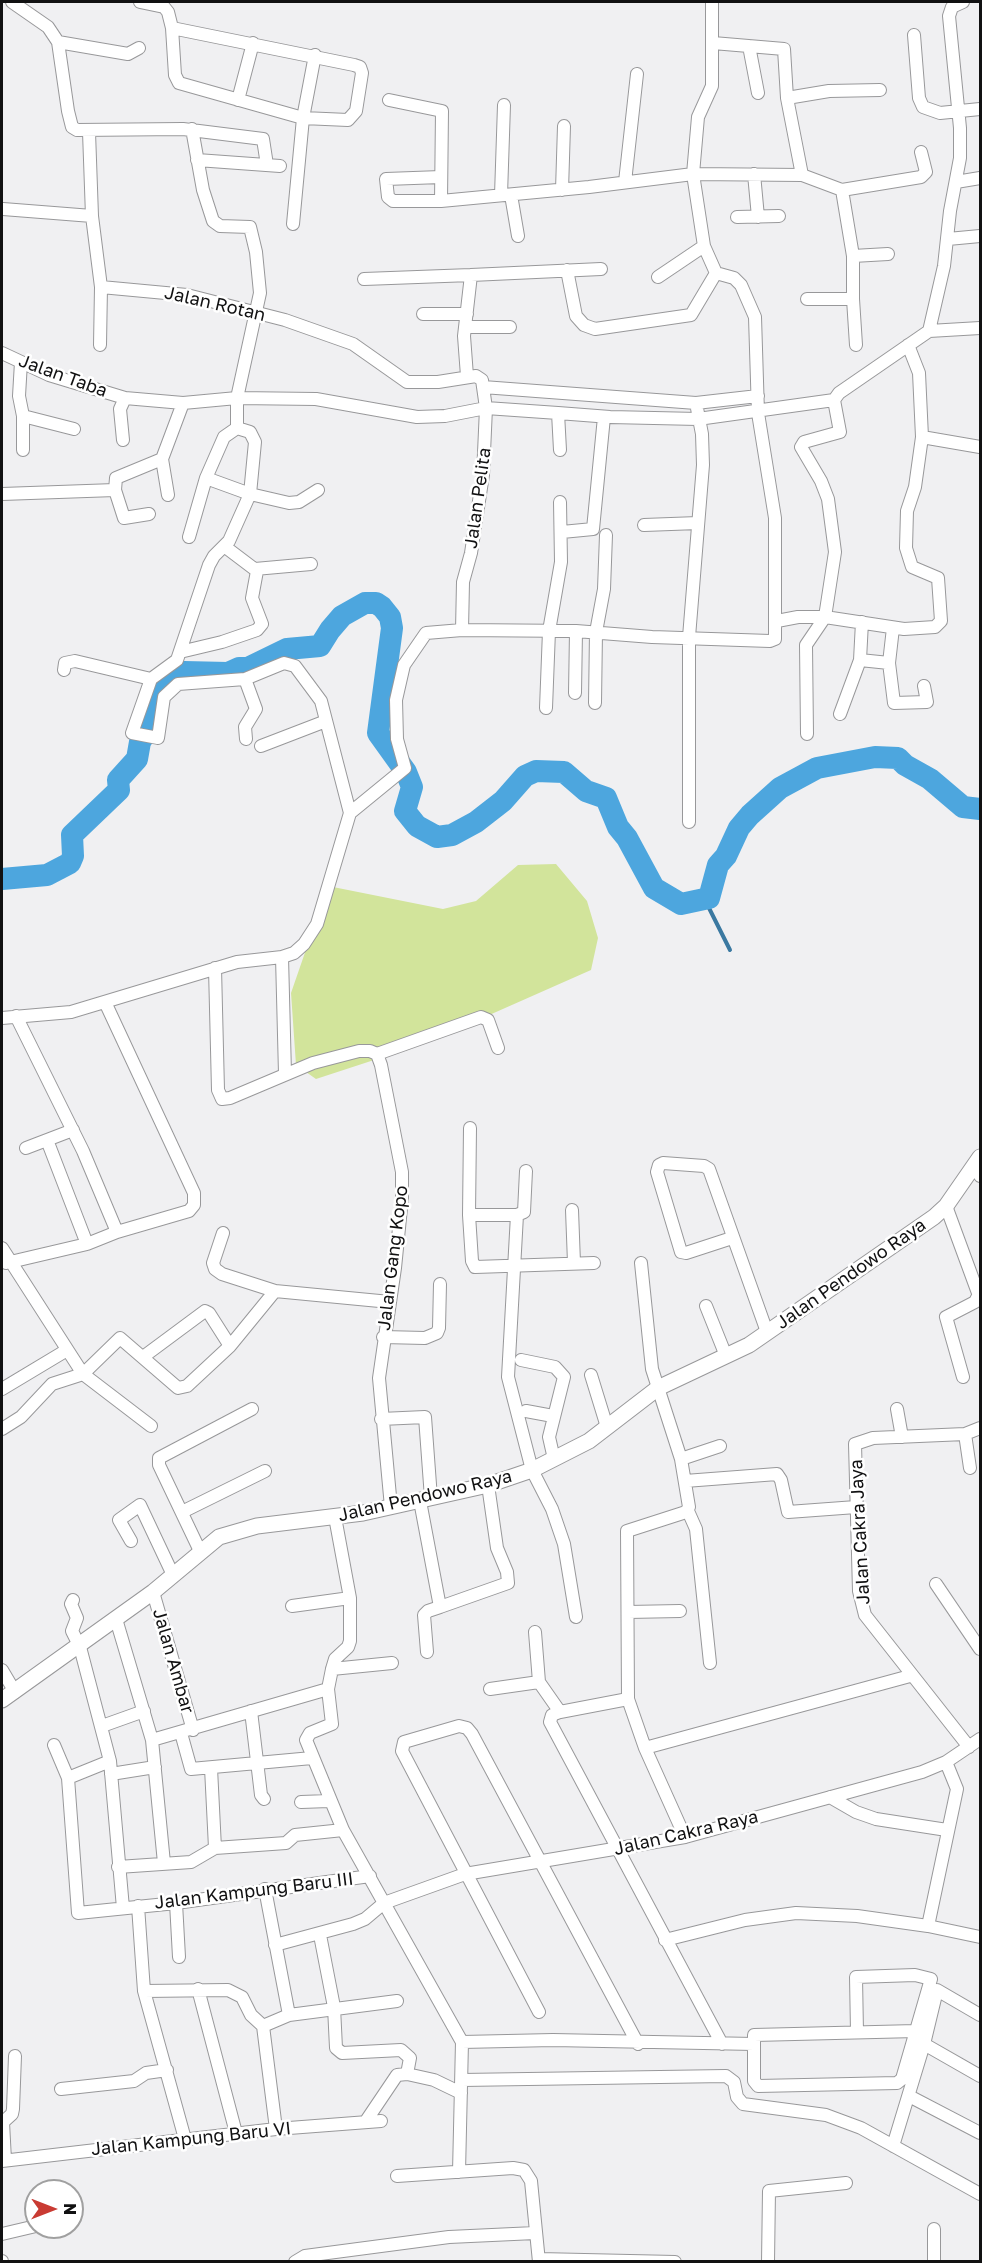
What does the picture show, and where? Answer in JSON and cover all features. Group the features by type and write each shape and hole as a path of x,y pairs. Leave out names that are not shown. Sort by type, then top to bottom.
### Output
{"street":[{"path":"12,2 48,27 58,42 72,127 88,132 192,129 263,139 273,166 197,160"},
{"path":"140,2 166,9 172,28 175,75 179,83 303,118 348,120 356,111 362,74 360,67 315,55 172,28"},
{"path":"712,2 712,86 698,117 693,174 704,246 716,273"},
{"path":"929,331 948,239 961,142 949,16 952,6 963,2"},
{"path":"914,35 919,98 922,107 935,113 981,109"},
{"path":"58,42 128,54 139,48"},
{"path":"238,100 253,43"},
{"path":"713,43 783,48 787,98 802,175"},
{"path":"749,46 758,93"},
{"path":"293,224 303,118 315,55"},
{"path":"625,182 637,74"},
{"path":"787,98 829,91 880,90"},
{"path":"389,100 442,111 441,201"},
{"path":"504,105 506,195 518,236"},
{"path":"562,190 564,126"},
{"path":"192,129 202,190 213,221 220,226 251,229 260,282 237,398 237,428"},
{"path":"88,132 92,216 101,287 100,345"},
{"path":"441,177 388,178 385,181 388,197 392,200 441,201 562,190 693,174 802,175 842,190 921,177 926,172 921,152"},
{"path":"754,174 758,217"},
{"path":"956,182 981,178"},
{"path":"842,190 853,256 856,345"},
{"path":"3,209 92,216"},
{"path":"737,217 779,216"},
{"path":"948,239 981,236"},
{"path":"658,277 704,246"},
{"path":"853,256 888,254"},
{"path":"364,279 540,274 601,269"},
{"path":"567,270 576,316 584,325 595,329 691,315 696,311 716,273"},
{"path":"350,813 392,781 405,768 397,739 396,700 404,664 426,633 462,630 576,631 770,641 775,637 777,621 775,518 758,412 756,330 751,305 734,278 716,273"},
{"path":"471,275 465,327 468,376 480,377 483,387 696,403 758,396"},
{"name":"Jalan Rotan","path":"101,287 187,295 255,315 285,320 353,344 407,382 438,382 468,376"},
{"path":"807,299 853,299"},
{"path":"423,315 467,314"},
{"path":"465,327 510,327"},
{"path":"807,734 806,645 825,617 836,552 832,518 821,481 801,447 804,442 840,432 834,400 839,393 929,331 981,328"},
{"path":"777,621 798,617 825,617 893,628 935,627 941,621 938,578 912,567 906,548 907,511 915,487 922,437 919,373 908,345"},
{"name":"Jalan Taba","path":"2,353 49,375 125,399 183,403 237,398 316,399 417,417 445,416 486,408 604,417 698,419 834,400"},
{"path":"21,362 19,396 23,416 23,450"},
{"name":"Jalan Pelita","path":"462,630 463,582 470,559 483,475 486,408 483,387"},
{"path":"123,440 120,409 125,399"},
{"path":"168,495 162,459 183,403"},
{"path":"689,822 689,638 703,465 696,403"},
{"path":"558,413 560,450"},
{"path":"23,416 74,429"},
{"path":"562,532 593,529 604,417"},
{"path":"151,679 132,731 137,735 154,739 160,736 164,697 178,684 180,652 209,565 224,546 250,494 255,439 250,432 237,428 224,436 206,478 189,537"},
{"path":"922,437 981,447"},
{"path":"149,514 124,518 115,490 118,475 162,459"},
{"path":"206,478 250,494 294,503 318,490"},
{"path":"2,494 115,490"},
{"path":"546,708 549,631 561,562 560,502"},
{"path":"644,525 698,523"},
{"path":"595,703 596,632 604,589 606,535"},
{"path":"180,652 222,642 260,627 252,598 257,574 255,568 224,546"},
{"path":"255,568 311,564"},
{"path":"840,714 860,660 862,622"},
{"path":"893,628 889,663 895,704 927,702 924,686"},
{"path":"575,693 576,631"},
{"path":"860,660 889,663"},
{"path":"2,1018 71,1012 246,959 282,957 294,953 304,944 317,924 350,813 321,701 291,663 274,665 245,679 214,683 179,672 151,679 75,661 64,663 63,670"},
{"path":"245,679 256,709 245,727 246,739"},
{"path":"261,746 326,721"},
{"path":"282,957 285,1074"},
{"path":"215,968 220,1097 230,1098 285,1074 359,1051 370,1051 377,1054 481,1017 488,1020 498,1048"},
{"path":"6,1264 87,1244 117,1232 189,1211 195,1201 105,1002"},
{"path":"16,1016 73,1130 117,1232"},
{"name":"Jalan Gang Kopo","path":"377,1054 402,1172 402,1198 379,1378 381,1419 392,1508"},
{"path":"470,1128 469,1215 472,1261 475,1267 594,1263"},
{"path":"26,1148 73,1130"},
{"path":"47,1140 87,1244"},
{"path":"732,1238 686,1253 681,1252 657,1172 659,1165 663,1163 708,1168 767,1332"},
{"name":"Jalan Pendowo Raya","path":"2,1700 80,1647 153,1592 219,1537 257,1526 392,1508 488,1485 532,1470 589,1441 658,1388 726,1356 767,1332 946,1206 978,1166"},
{"path":"469,1215 517,1215 524,1212 526,1171"},
{"path":"946,1206 979,1292 975,1302 946,1317 963,1377"},
{"path":"572,1210 574,1263"},
{"path":"517,1215 516,1266 508,1377 532,1470 552,1509 564,1545 576,1617"},
{"path":"223,1233 213,1257 215,1269 275,1292 390,1302"},
{"path":"2,1248 6,1264 83,1374 151,1426"},
{"path":"641,1263 651,1359 681,1459 686,1481 688,1510 696,1529 710,1663"},
{"path":"383,1337 425,1338 437,1333 440,1328 440,1284"},
{"path":"2,1429 21,1417 51,1384 83,1374 120,1338 178,1388 186,1386 230,1346 275,1292"},
{"path":"706,1306 726,1356"},
{"path":"143,1357 205,1311 210,1313 230,1346"},
{"path":"2,1389 67,1350"},
{"path":"521,1360 555,1367 562,1372 564,1382 549,1437 554,1459"},
{"path":"591,1375 607,1427"},
{"path":"200,1551 159,1465 159,1458 252,1409"},
{"path":"897,1409 902,1437"},
{"path":"526,1411 553,1416"},
{"path":"381,1419 425,1417 426,1499 440,1607"},
{"name":"Jalan Cakra Jaya","path":"969,1747 872,1626 861,1604 855,1444 873,1438 965,1434 981,1428"},
{"path":"965,1434 970,1468"},
{"path":"681,1459 720,1446"},
{"path":"182,1512 265,1472"},
{"path":"686,1481 777,1474 780,1477 788,1512 856,1508"},
{"path":"428,1652 424,1615 428,1611 508,1583 507,1572 497,1548 488,1485"},
{"path":"131,1541 119,1520 140,1505 174,1575"},
{"path":"685,1837 645,1748 627,1699 627,1531 688,1510"},
{"path":"334,1517 350,1598 350,1641 348,1647 334,1659 328,1689 333,1724 308,1734 306,1740 329,1801 335,1831 370,1876 462,2042 459,2172"},
{"path":"936,1584 981,1649"},
{"name":"Jalan Ambar","path":"153,1592 187,1731 191,1769 210,1768"},
{"path":"292,1606 350,1598"},
{"path":"73,1600 71,1604 77,1618 72,1631 80,1647 110,1761 123,1908"},
{"path":"628,1612 680,1611"},
{"path":"116,1619 152,1740 164,1863"},
{"path":"535,1632 539,1682 560,1712"},
{"path":"332,1669 392,1663"},
{"path":"2,1670 15,1692"},
{"path":"645,1748 910,1676"},
{"path":"490,1689 539,1682"},
{"path":"152,1740 328,1689"},
{"path":"627,1699 560,1712 551,1717 552,1728 722,2044"},
{"path":"102,1726 144,1711"},
{"path":"251,1711 259,1762 261,1795 264,1799"},
{"path":"539,2012 465,1874 402,1747 404,1742 459,1726 467,1728 472,1734 639,2044"},
{"name":"Jalan Cakra Raya","path":"274,1945 320,1935 365,1919 384,1903 465,1874 685,1837 922,1772 946,1762 981,1739"},
{"path":"54,1745 68,1778 110,1761"},
{"path":"215,1848 210,1768 312,1758"},
{"path":"928,1926 957,1789 946,1762"},
{"path":"111,1774 155,1767"},
{"name":"Jalan Kampung Baru III","path":"68,1778 76,1910 82,1913 176,1903 370,1876"},
{"path":"830,1797 856,1812 876,1819 947,1830"},
{"path":"301,1802 329,1801"},
{"path":"118,1867 191,1862 215,1848 286,1843 295,1834 335,1831"},
{"path":"265,1889 289,2015"},
{"path":"176,1903 179,1957"},
{"path":"138,1906 144,1990 185,2139"},
{"path":"665,1940 745,1920 796,1913 857,1916 928,1926 981,1937"},
{"path":"320,1935 334,2007 336,2048 342,2053 401,2050 410,2058 407,2074"},
{"path":"857,2032 856,1977 915,1975 931,1978 916,2031 902,2079 897,2083 758,2086 754,2081 754,2035 916,2031"},
{"path":"144,1990 198,1989 234,1992 242,1998 255,2020 263,2026 276,2129"},
{"path":"198,1989 236,2133"},
{"path":"893,2146 924,2044 937,1990 981,2015"},
{"path":"263,2026 289,2015 334,2007 397,2001"},
{"path":"462,2042 553,2040 639,2044 754,2044"},
{"path":"924,2044 981,2076"},
{"path":"3,2160 2,2122 12,2114 13,2109 15,2056"},
{"path":"61,2089 134,2082 146,2073 167,2070"},
{"path":"366,2121 397,2074 407,2074 462,2087 726,2076 734,2082 738,2097 743,2104 826,2115 861,2128 981,2194"},
{"path":"909,2096 981,2133"},
{"name":"Jalan Kampung Baru VI","path":"3,2160 236,2133 381,2121"},
{"path":"397,2176 513,2168 527,2172 531,2181 539,2260 675,2262"},
{"path":"768,2262 769,2191 846,2183"},
{"path":"2,2234 24,2229"},
{"path":"934,2229 934,2262"},
{"path":"295,2262 305,2256 449,2238 535,2233"}],"green space":[{"path":"556,864 587,901 598,938 591,970 426,1043 316,1079 296,1065 291,993 328,886 443,909 476,901 518,865"}],"waterway":[{"path":"2,879 47,875 70,863 73,856 72,835 119,790 118,780 137,759 140,742 151,724 153,700 170,679 184,672 228,673 239,668 248,668 287,649 320,646 342,616 365,603 376,603 382,607 390,617 392,628 378,733 406,772 412,787 405,811 417,826 437,837 452,835 476,822 503,801 525,776 536,771 564,772 586,791 606,798 618,827 627,838 654,888 681,904 709,898 718,865 726,856 739,828 780,788 817,768 875,757 898,758 905,765 930,779 963,807 980,809"},
{"path":"705,900 730,950"}]}
